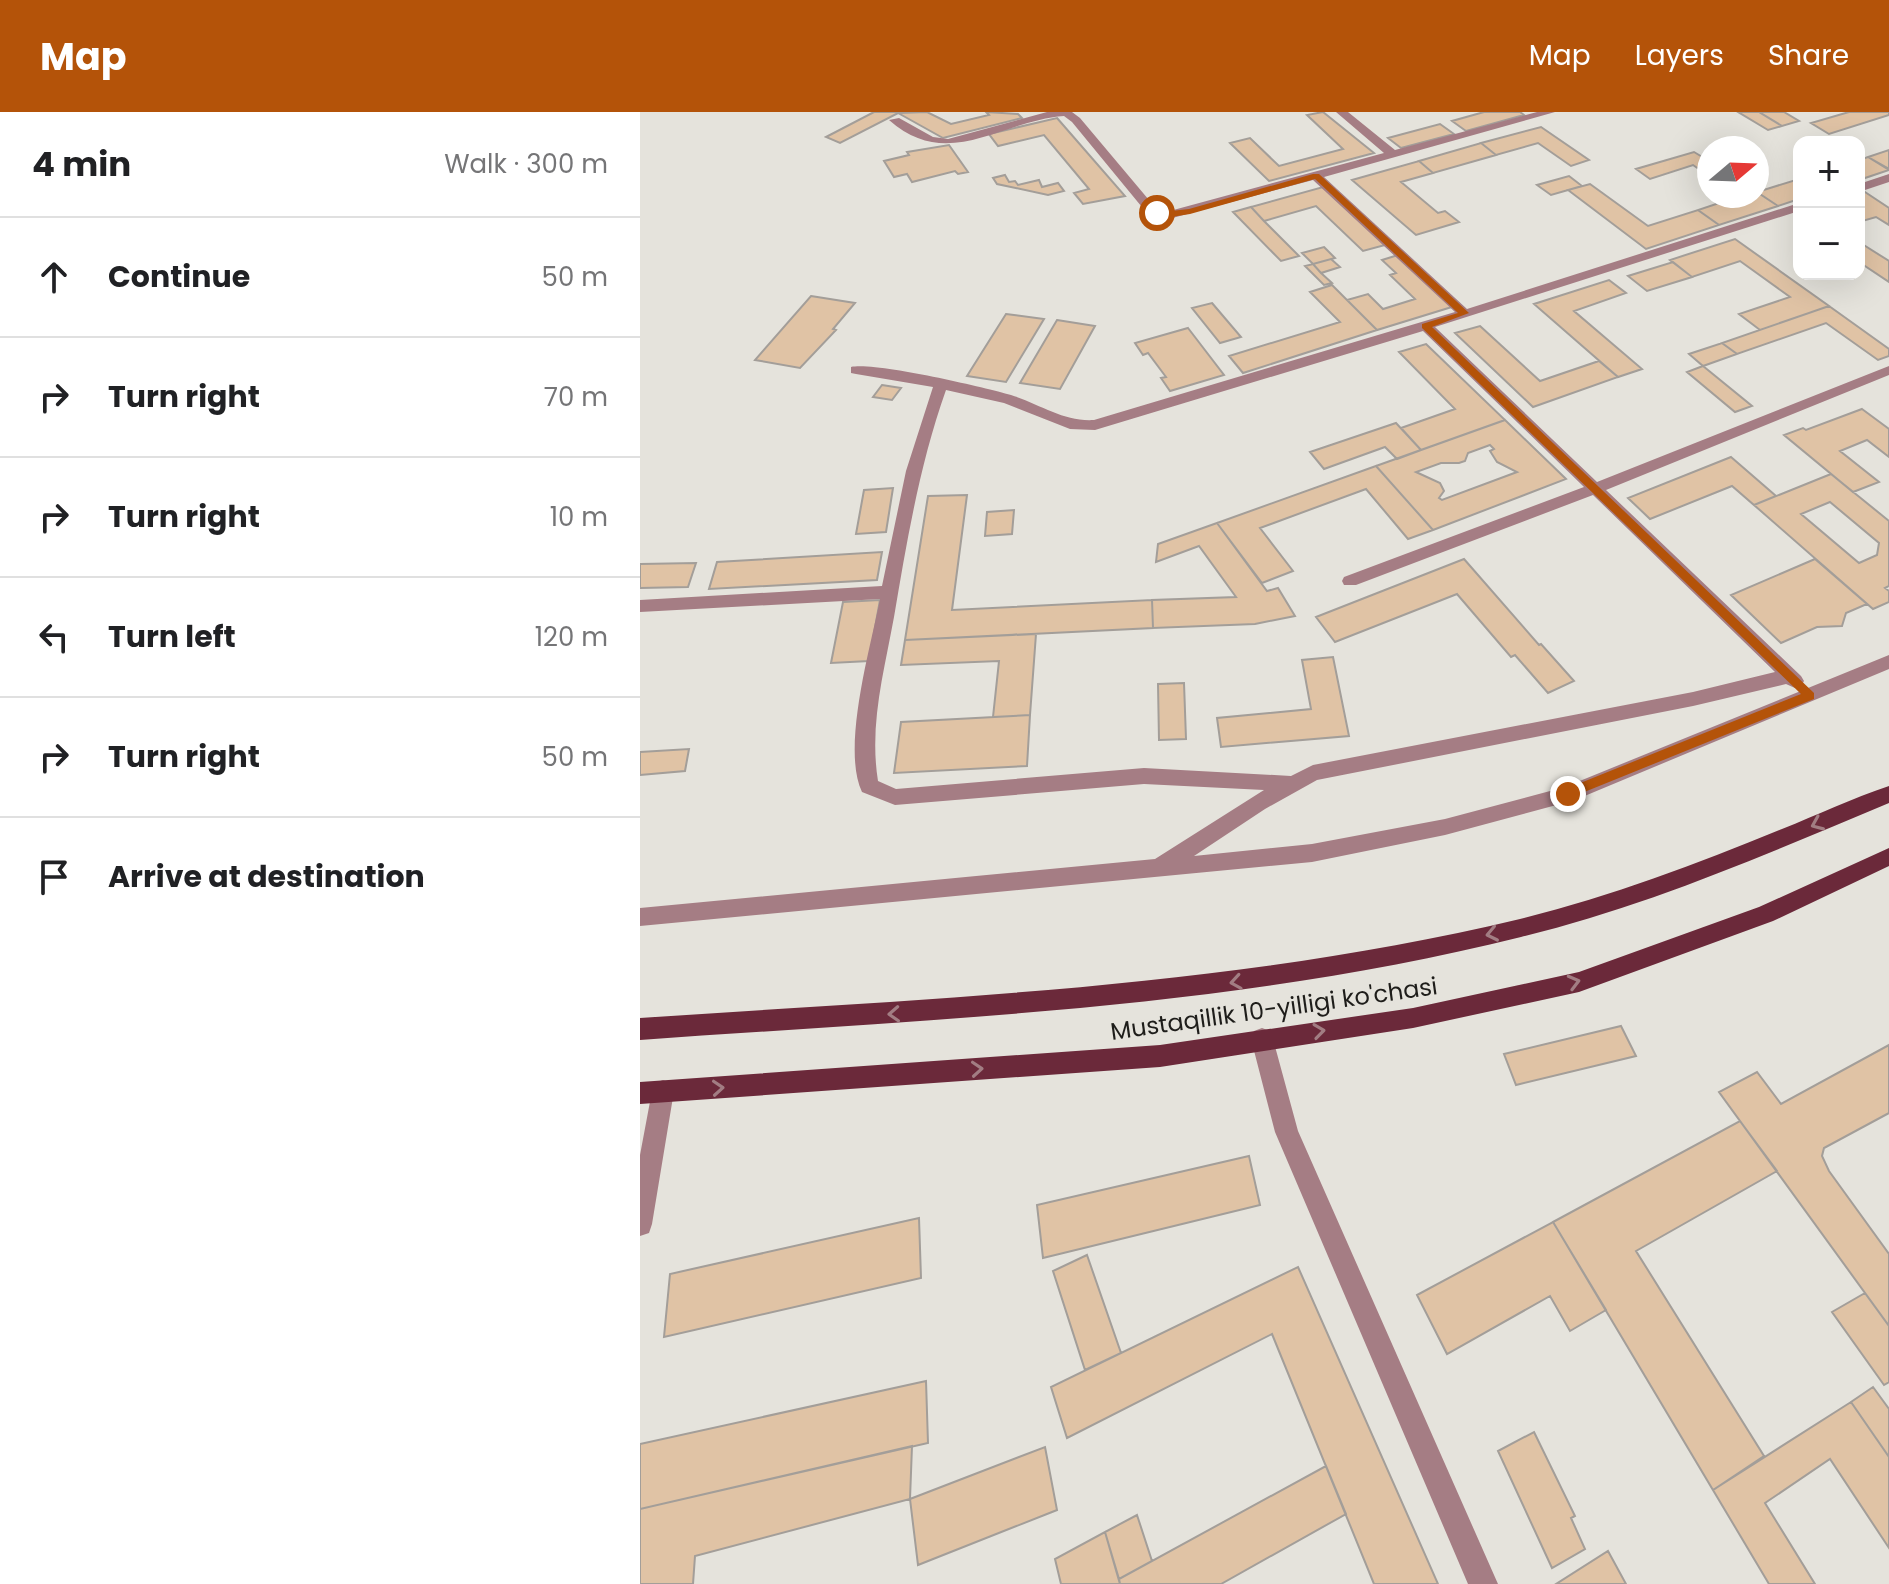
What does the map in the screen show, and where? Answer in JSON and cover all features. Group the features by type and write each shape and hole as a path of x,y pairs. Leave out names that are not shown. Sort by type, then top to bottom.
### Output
{"main road":[{"name":"Mustaqillik 10-yilligi ko'chasi","path":"640,1029 957,1009 1215,985 1363,963 1523,927 1705,870 1889,794"},
{"name":"Mustaqillik 10-yilligi ko'chasi","path":"652,1092 1160,1056 1413,1018 1579,982 1766,914 1889,857"}],"street":[{"path":"1341,112 1392,154"},
{"path":"895,120 925,138 941,143 1066,113 1076,120 1150,209 1165,216 1550,112"},
{"path":"1316,176 1464,313"},
{"path":"1865,186 1889,178"},
{"path":"856,370 1008,399 1075,426 1095,425 1426,326 1796,208"},
{"path":"1426,326 1810,696"},
{"path":"1350,581 1594,489 1889,370"},
{"path":"941,384 923,429 870,699 863,761 869,786 895,797 1144,776 1294,784"},
{"path":"640,606 890,592"},
{"path":"640,917 1312,853 1445,827 1568,794 1889,662"},
{"path":"1158,868 1258,803 1313,773 1693,699 1789,676"},
{"path":"1262,1039 1287,1132 1483,1584"},
{"path":"640,1224 652,1092"}],"building":[{"path":"874,112 900,112 840,143 826,137"},
{"path":"927,112 951,124 989,115 986,112 1018,114 1022,118 943,138 898,113"},
{"path":"1323,112 1374,153 1269,181 1230,143 1250,138 1279,166 1343,149 1307,115"},
{"path":"1484,112 1520,112 1524,115 1466,131 1452,121"},
{"path":"1738,112 1759,112 1782,126 1768,130"},
{"path":"1759,112 1784,112 1799,121 1782,126"},
{"path":"1849,112 1889,112 1889,115 1829,134 1811,123"},
{"path":"1057,118 1125,196 1083,204 1074,193 1089,189 1044,135 998,146 989,134"},
{"path":"1440,124 1454,134 1401,148 1388,138"},
{"path":"1541,127 1589,160 1571,166 1538,143 1496,155 1481,143"},
{"path":"1481,143 1496,155 1433,173 1419,161"},
{"path":"949,145 968,172 958,174 955,171 912,182 907,174 894,177 884,161 909,155 907,152"},
{"path":"1889,150 1889,169 1868,157"},
{"path":"1694,152 1697,154 1697,168 1693,165 1650,179 1636,169"},
{"path":"1868,157 1889,170 1865,178 1865,158"},
{"path":"1419,161 1433,173 1401,182 1438,213 1445,211 1459,222 1416,235 1352,180"},
{"path":"1005,175 1009,182 1015,181 1018,185 1039,180 1042,187 1058,183 1064,191 1048,195 997,184 993,178"},
{"path":"1569,176 1582,186 1551,195 1537,185"},
{"path":"1793,181 1793,201 1778,206 1769,200 1769,188"},
{"path":"1590,184 1648,226 1698,210 1719,225 1646,249 1568,190"},
{"path":"1323,187 1385,245 1363,251 1316,206 1264,221 1251,207"},
{"path":"1865,192 1889,208 1889,225 1876,217 1865,220"},
{"path":"1769,200 1778,206 1719,225 1698,210 1769,208"},
{"path":"1251,207 1299,256 1281,261 1233,212"},
{"path":"1735,239 1829,306 1760,330 1739,314 1790,297 1740,261 1692,277 1670,260"},
{"path":"1865,246 1889,261 1889,282 1865,266"},
{"path":"1324,247 1335,258 1313,264 1302,253"},
{"path":"1398,255 1455,306 1377,330 1347,300 1368,294 1383,309 1415,299 1390,275 1396,273 1382,260"},
{"path":"1331,259 1340,267 1321,273 1313,264"},
{"path":"1673,262 1692,277 1647,291 1628,276"},
{"path":"1313,264 1332,283 1324,285 1305,266"},
{"path":"1609,280 1626,293 1574,311 1642,369 1618,377 1534,304"},
{"path":"1332,285 1377,330 1243,373 1229,356 1340,322 1310,292"},
{"path":"811,296 855,303 833,329 836,330 800,368 755,360"},
{"path":"1212,303 1241,337 1220,343 1192,308"},
{"path":"1829,306 1889,349 1889,356 1878,360 1826,323 1737,354 1722,343"},
{"path":"1006,314 1044,319 1006,382 967,376"},
{"path":"1057,320 1095,326 1060,389 1020,383"},
{"path":"1480,326 1540,381 1599,361 1618,377 1533,407 1455,333"},
{"path":"1188,328 1224,375 1170,391 1161,378 1166,377 1148,353 1143,355 1135,343"},
{"path":"1722,343 1737,354 1703,366 1689,354"},
{"path":"1426,344 1505,420 1421,450 1401,428 1455,409 1399,352"},
{"path":"1703,366 1752,406 1735,412 1687,372"},
{"path":"882,385 901,388 892,400 873,397"},
{"path":"1862,409 1889,429 1889,457 1867,440 1840,451 1879,482 1853,492 1784,435"},
{"path":"1505,420 1566,479 1433,530 1376,466","holes":["1490,445 1494,449 1490,451 1497,462 1517,472 1442,500 1439,498 1444,491 1440,483 1416,472 1441,463 1465,461 1468,453"]},
{"path":"1396,423 1421,450 1397,459 1385,447 1324,469 1310,452"},
{"path":"1731,457 1776,496 1754,505 1732,486 1650,519 1628,498"},
{"path":"1376,466 1433,530 1408,539 1366,489 1260,528 1293,571 1262,583 1217,523"},
{"path":"1831,474 1889,521 1889,586 1885,588 1889,591 1889,602 1873,609 1754,505","holes":["1830,502 1879,543 1877,555 1859,563 1801,514"]},
{"path":"893,488 886,532 856,534 864,490"},
{"path":"967,495 952,610 1152,600 1153,628 905,640 928,496"},
{"path":"1014,510 1012,534 985,536 987,512"},
{"path":"1217,523 1267,591 1278,588 1295,616 1255,624 1153,628 1152,600 1236,597 1199,546 1156,562 1158,544"},
{"path":"882,552 877,580 709,589 717,562"},
{"path":"1464,559 1574,681 1548,693 1515,655 1511,657 1457,594 1335,642 1316,617"},
{"path":"1815,559 1867,604 1846,613 1842,626 1817,627 1781,643 1731,595"},
{"path":"696,563 688,587 640,588 640,564"},
{"path":"880,600 869,661 831,663 843,602"},
{"path":"1036,634 1030,715 993,717 999,661 901,665 905,640"},
{"path":"1333,657 1349,736 1221,747 1217,718 1311,709 1302,660"},
{"path":"1184,683 1186,739 1159,740 1158,684"},
{"path":"1030,715 1027,766 894,773 901,722"},
{"path":"689,749 685,771 640,775 640,752"},
{"path":"1621,1026 1636,1056 1516,1085 1504,1054"},
{"path":"1889,1045 1889,1113 1824,1148 1822,1156 1829,1171 1889,1254 1889,1326 1719,1092 1757,1072 1781,1104"},
{"path":"1740,1121 1777,1171 1636,1251 1764,1456 1713,1490 1553,1222"},
{"path":"1249,1156 1260,1205 1043,1258 1037,1205"},
{"path":"919,1218 921,1278 664,1337 670,1274"},
{"path":"1553,1222 1606,1310 1570,1331 1550,1296 1447,1354 1417,1295"},
{"path":"1087,1255 1121,1353 1085,1370 1053,1271"},
{"path":"1298,1267 1438,1584 1374,1584 1272,1334 1067,1438 1051,1387"},
{"path":"1865,1293 1889,1326 1889,1382 1884,1385 1832,1312"},
{"path":"926,1381 928,1443 640,1509 640,1444"},
{"path":"1873,1387 1889,1409 1889,1457 1851,1402"},
{"path":"1851,1402 1889,1457 1889,1548 1830,1459 1765,1503 1815,1584 1769,1584 1713,1490"},
{"path":"1534,1432 1575,1516 1571,1518 1585,1549 1552,1568 1498,1451"},
{"path":"912,1446 910,1499 695,1556 693,1584 640,1584 640,1509"},
{"path":"1045,1447 1057,1510 918,1565 910,1499"},
{"path":"1326,1466 1346,1514 1221,1584 1120,1584 1119,1579"},
{"path":"1137,1515 1152,1561 1119,1579 1105,1532"},
{"path":"1105,1532 1120,1584 1061,1584 1055,1559"},
{"path":"1608,1551 1626,1584 1556,1584"}],"route":[{"path":"1157,213 1165,216 1190,211 1316,176 1464,313 1426,326 1810,696 1568,794"}]}
